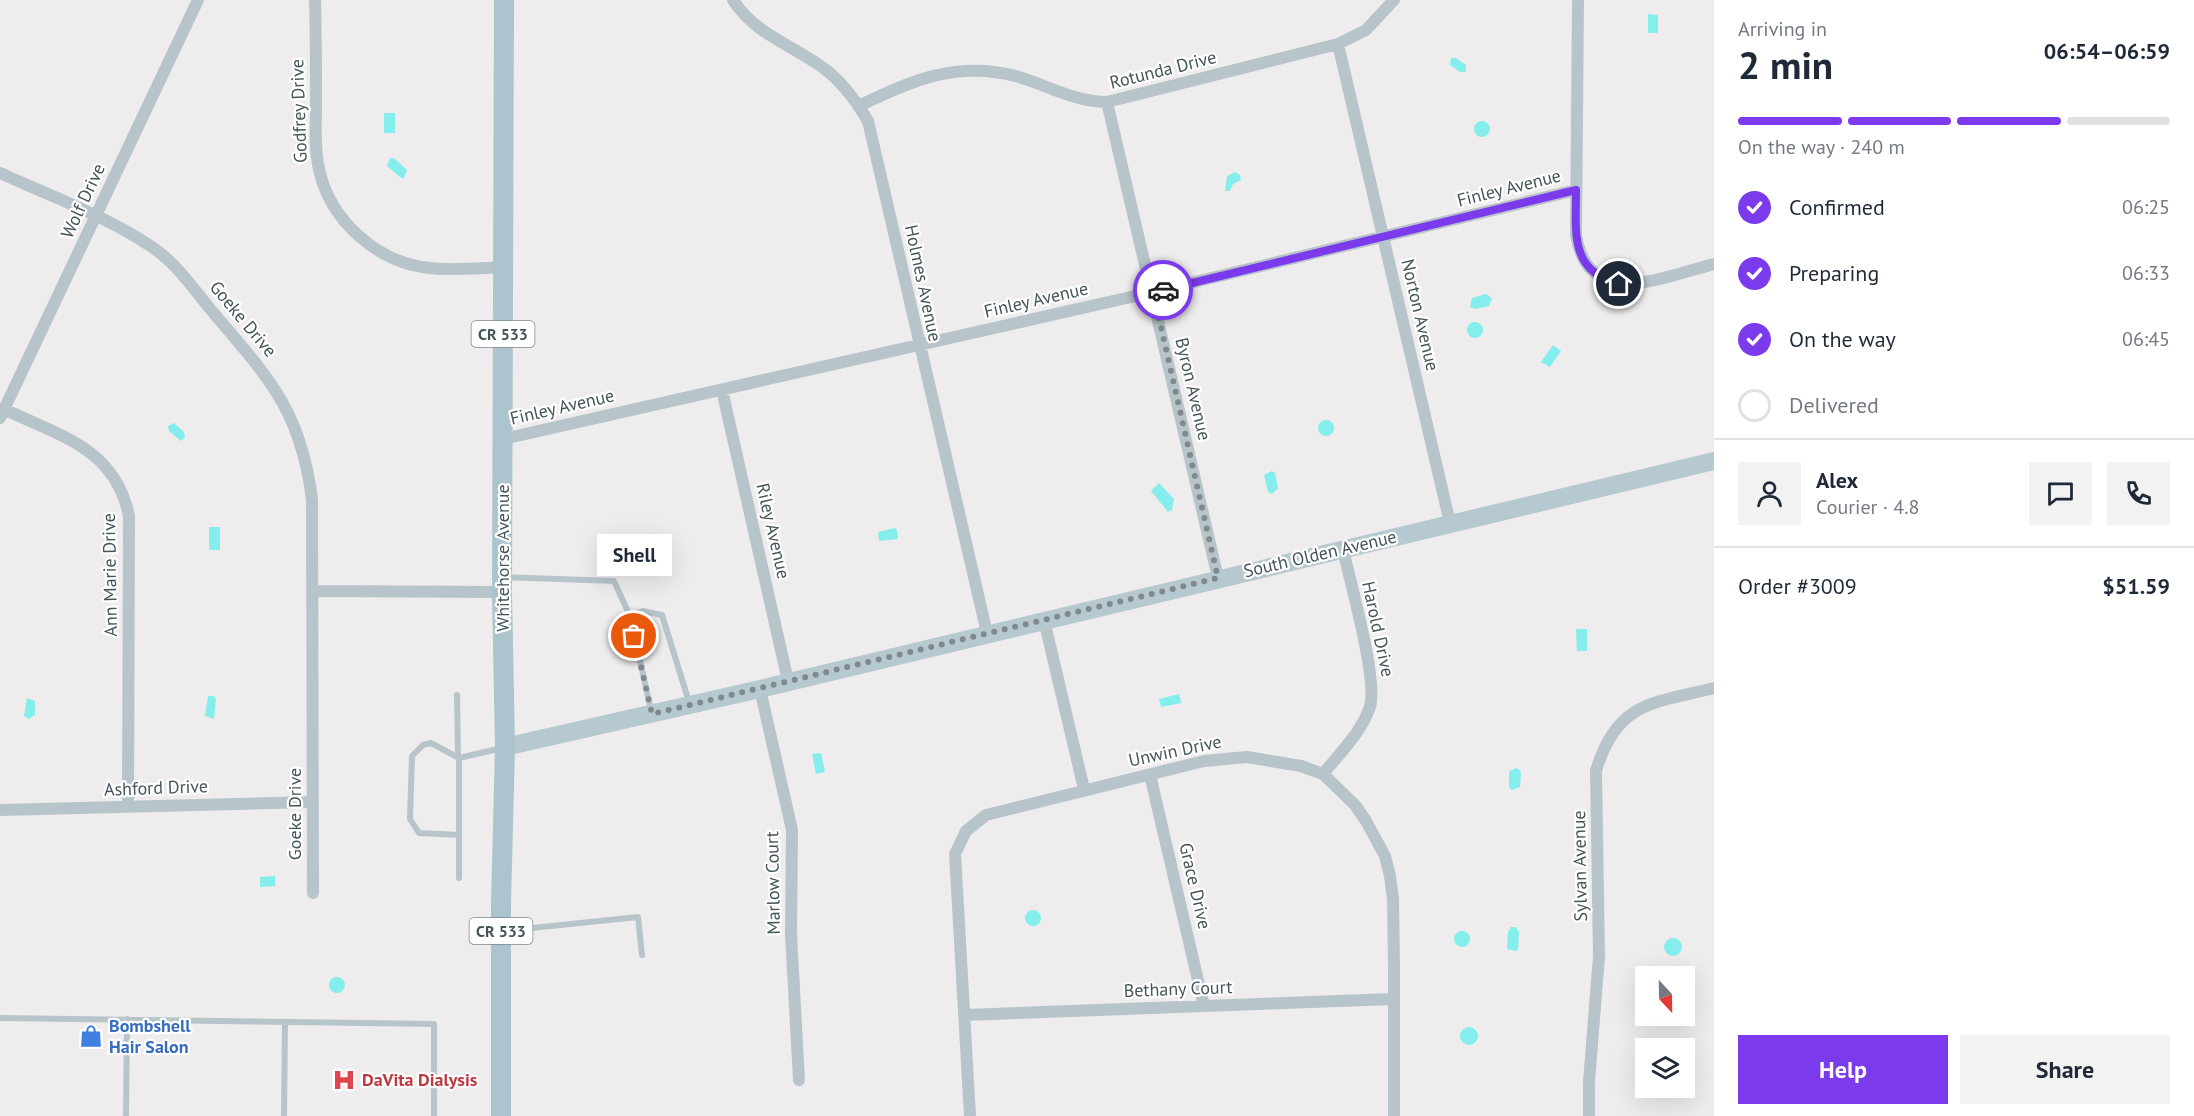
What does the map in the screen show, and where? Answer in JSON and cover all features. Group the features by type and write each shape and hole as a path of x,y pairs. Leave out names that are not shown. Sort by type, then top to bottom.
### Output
{"main road":[{"name":"Whitehorse Avenue","path":"501,1116 501,932 505,747 502,585 504,0"},
{"name":"South Olden Avenue","path":"505,747 760,689 1714,461"}],"street":[{"name":"Wolf Drive","path":"2,414 198,0"},
{"name":"Godfrey Drive","path":"315,0 316,151 324,186 338,214 368,244 390,257 411,265 441,269 503,267"},
{"name":"Holmes Avenue","path":"732,0 752,23 768,36 824,68 859,106 873,138 918,345 987,633"},
{"name":"Rotunda Drive","path":"859,106 909,82 958,72 988,72 1017,77 1087,102 1107,102 1338,44 1366,30 1394,0"},
{"path":"1578,0 1576,190 1579,251 1594,273 1607,281 1631,285 1714,264"},
{"name":"Norton Avenue","path":"1338,44 1450,523"},
{"name":"Byron Avenue","path":"1107,102 1218,578"},
{"name":"Goeke Drive","path":"0,173 133,234 175,266 278,393 299,437 309,475 312,500 313,893"},
{"name":"Finley Avenue","path":"503,439 1153,292 1576,190"},
{"name":"Riley Avenue","path":"722,390 789,681"},
{"name":"Ann Marie Drive","path":"2,414 92,453 118,480 125,496 129,516 128,807"},
{"name":"Harold Drive","path":"1323,774 1358,731 1368,711 1372,693 1343,549"},
{"path":"313,591 502,585"},
{"path":"1044,620 1084,789"},
{"name":"Sylvan Avenue","path":"1589,1116 1589,1082 1599,956 1596,771 1602,752 1620,723 1631,712 1649,704 1714,688"},
{"name":"Marlow Court","path":"760,689 792,830 791,934 799,1080"},
{"name":"Unwin Drive","path":"970,1116 956,854 960,841 974,822 986,815 1084,789 1215,759 1247,757 1301,766 1323,774 1355,805 1384,856 1393,899 1394,1116"},
{"name":"Grace Drive","path":"1150,775 1204,1006"},
{"name":"Ashford Drive","path":"0,810 313,802"},
{"name":"Bethany Court","path":"965,1015 1393,999"}],"lane":[{"path":"502,585 614,580 630,616 652,714"},
{"path":"630,616 643,611 662,615 690,705"},
{"path":"457,695 459,878"},
{"path":"459,835 419,832 410,819 412,756 417,748 431,743 459,758 505,747"},
{"path":"501,932 638,917 642,955"},
{"path":"0,1018 434,1024 434,1116"},
{"path":"126,1116 127,1019"},
{"path":"284,1116 285,1022"}],"water":[{"path":"1648,14 1658,15 1658,33 1648,33"},
{"path":"1451,58 1456,58 1466,65 1466,72 1460,72 1450,65"},
{"path":"384,113 395,113 395,133 384,133"},
{"path":"1479,121 1485,121 1490,129 1488,135 1479,137 1474,132 1474,126"},
{"path":"390,158 394,158 407,170 404,178 387,166"},
{"path":"1235,172 1240,175 1241,180 1233,184 1230,191 1225,191 1227,176"},
{"path":"1486,294 1492,298 1489,306 1476,309 1470,307 1472,298"},
{"path":"1472,322 1478,322 1483,330 1481,336 1472,338 1467,333 1467,327"},
{"path":"1553,345 1561,351 1550,367 1541,362"},
{"path":"1323,420 1329,420 1334,428 1332,434 1323,436 1318,431 1318,425"},
{"path":"174,423 184,432 185,437 181,441 169,431 168,426"},
{"path":"1272,471 1275,473 1278,488 1272,494 1268,492 1264,475"},
{"path":"1159,483 1174,499 1172,510 1168,512 1151,491"},
{"path":"209,527 220,527 220,550 209,550"},
{"path":"895,528 898,539 879,541 878,532"},
{"path":"1576,629 1587,629 1587,651 1577,651"},
{"path":"1179,694 1181,703 1161,707 1159,699"},
{"path":"208,696 214,696 216,699 214,719 205,716"},
{"path":"27,698 35,701 35,715 29,719 24,716"},
{"path":"821,753 825,772 816,774 812,754"},
{"path":"1517,768 1521,772 1520,787 1512,790 1509,787 1509,771"},
{"path":"275,876 275,886 260,887 260,877"},
{"path":"1033,910 1039,912 1041,918 1039,924 1033,926 1027,924 1025,918 1027,912"},
{"path":"1511,927 1516,927 1519,932 1518,950 1515,951 1507,949 1508,932"},
{"path":"1459,931 1465,931 1470,939 1468,945 1459,947 1454,942 1454,936"},
{"path":"1673,938 1679,941 1682,947 1679,953 1673,956 1667,953 1664,947 1667,941"},
{"path":"334,977 340,977 345,985 343,991 334,993 329,988 329,982"},
{"path":"1469,1027 1475,1030 1478,1036 1475,1042 1469,1045 1463,1042 1460,1036 1463,1030"}],"way so far":[{"path":"634,636 652,714 1218,578 1153,292 1163,290"}],"place":[{"name":"Shell","path":"634,636"},
{"name":"Bombshell Hair Salon","path":"91,1036"},
{"name":"DaVita Dialysis","path":"344,1080"}],"route":[{"path":"1163,290 1576,190 1576,235 1584,262 1594,273 1607,281 1619,284"}]}
